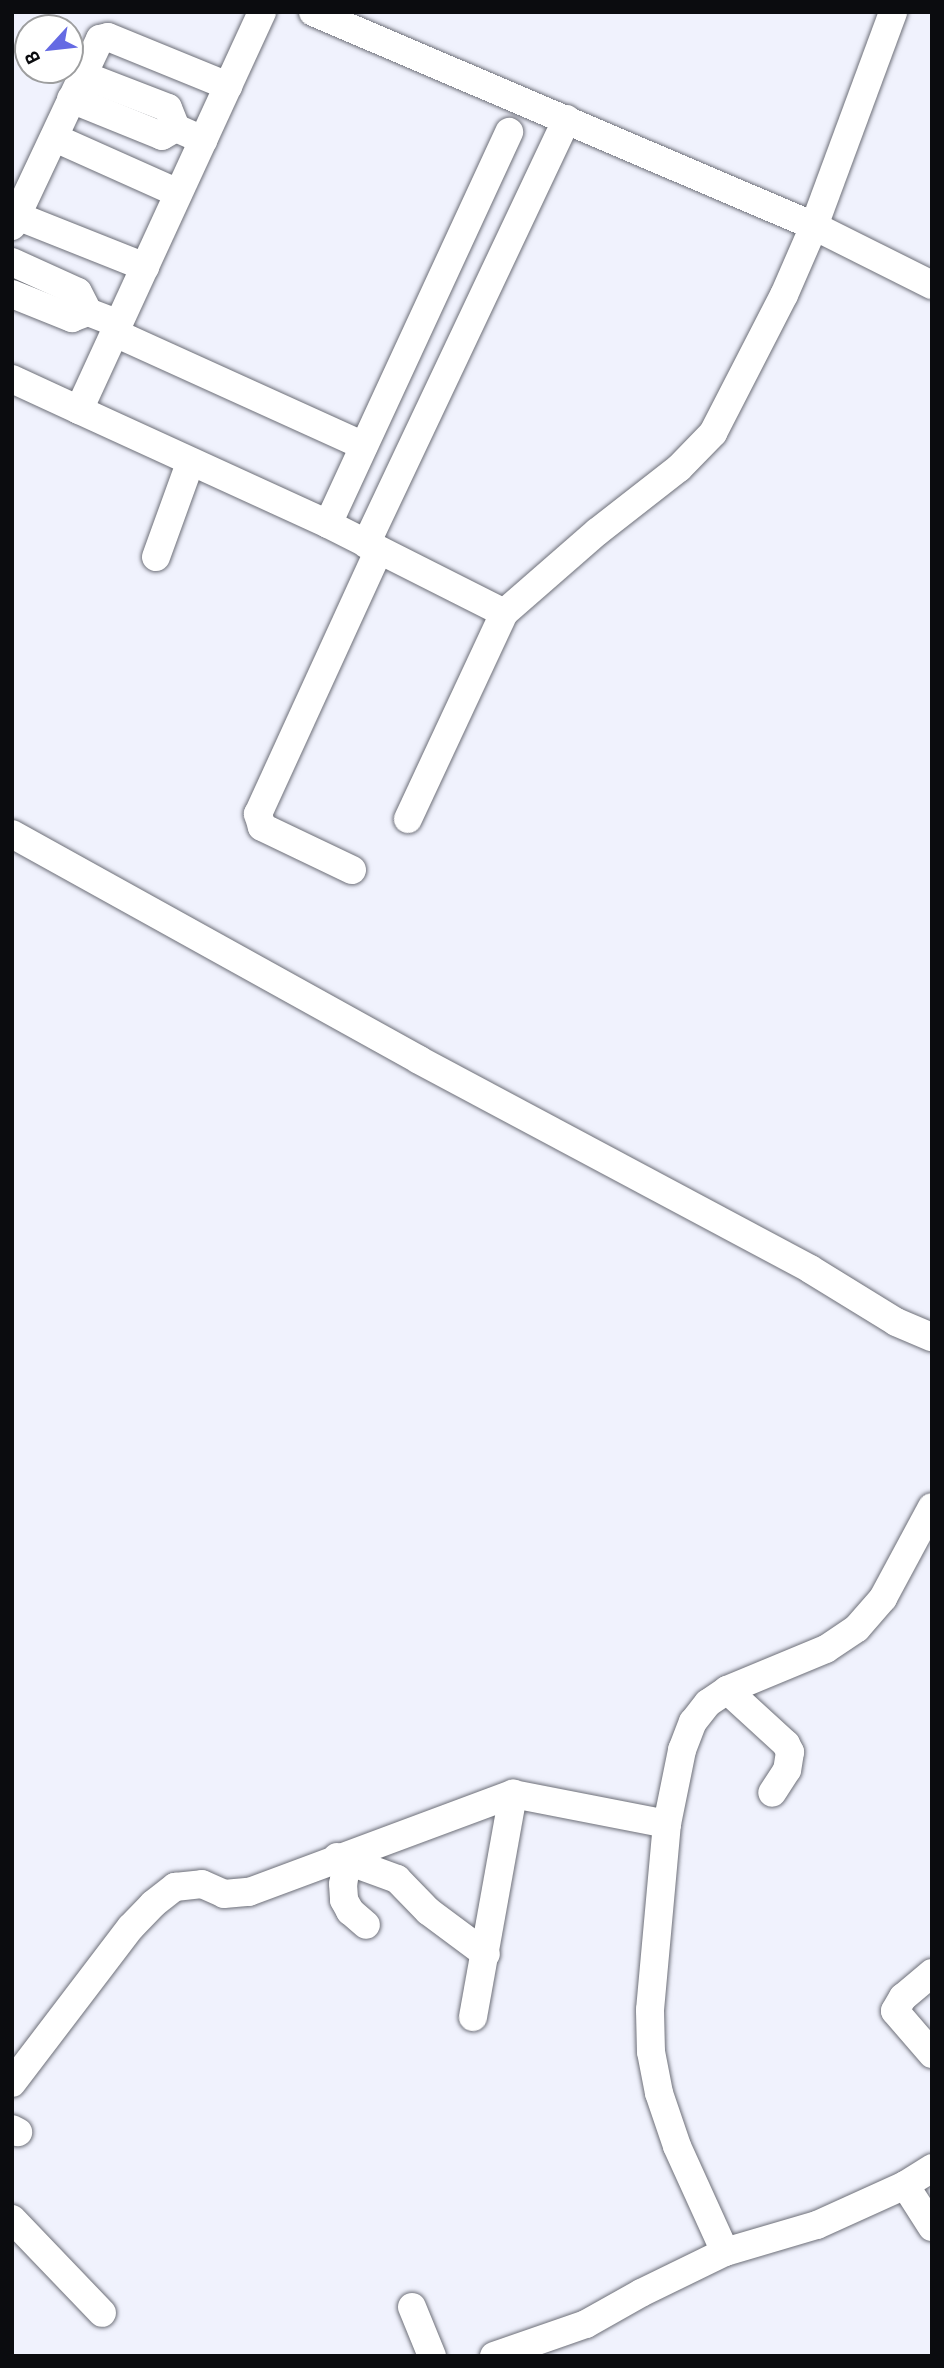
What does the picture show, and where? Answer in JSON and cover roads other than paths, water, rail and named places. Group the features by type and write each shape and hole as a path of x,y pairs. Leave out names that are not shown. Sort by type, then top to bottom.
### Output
{"street":[{"path":"79,410 261,12"},
{"path":"313,12 814,226 932,285"},
{"path":"408,819 504,612 597,532 679,468 713,433 778,307 814,226 893,12"},
{"path":"145,267 15,221 97,43 104,36 228,86"},
{"path":"77,87 168,108 176,128 203,140"},
{"path":"352,870 262,827 258,814 372,547 567,119"},
{"path":"328,524 509,132"},
{"path":"55,138 178,194"},
{"path":"12,262 78,292 89,312 117,328 364,446"},
{"path":"12,295 66,317 78,317 89,312"},
{"path":"12,379 190,463 328,524 504,612"},
{"path":"156,557 190,463"},
{"path":"12,834 395,1047 810,1269 896,1322 932,1338"},
{"path":"725,2252 677,2146 659,2093 651,2052 650,2010 667,1824 682,1750 693,1722 708,1703 727,1690 826,1649 857,1628 883,1598 932,1507"},
{"path":"727,1690 786,1744 790,1752 787,1770 772,1793"},
{"path":"12,2082 131,1927 153,1904 175,1887 202,1884 224,1894 249,1892 513,1794 667,1824"},
{"path":"473,2017 513,1794"},
{"path":"342,1859 344,1900 350,1911 366,1925"},
{"path":"342,1859 397,1879 428,1911 486,1954"},
{"path":"932,1973 903,1997 895,2011 932,2054"},
{"path":"494,2356 586,2324 640,2293 725,2252 817,2225 905,2185 932,2168"},
{"path":"905,2185 932,2227"},
{"path":"12,2219 102,2313"},
{"path":"412,2307 432,2356"}]}
